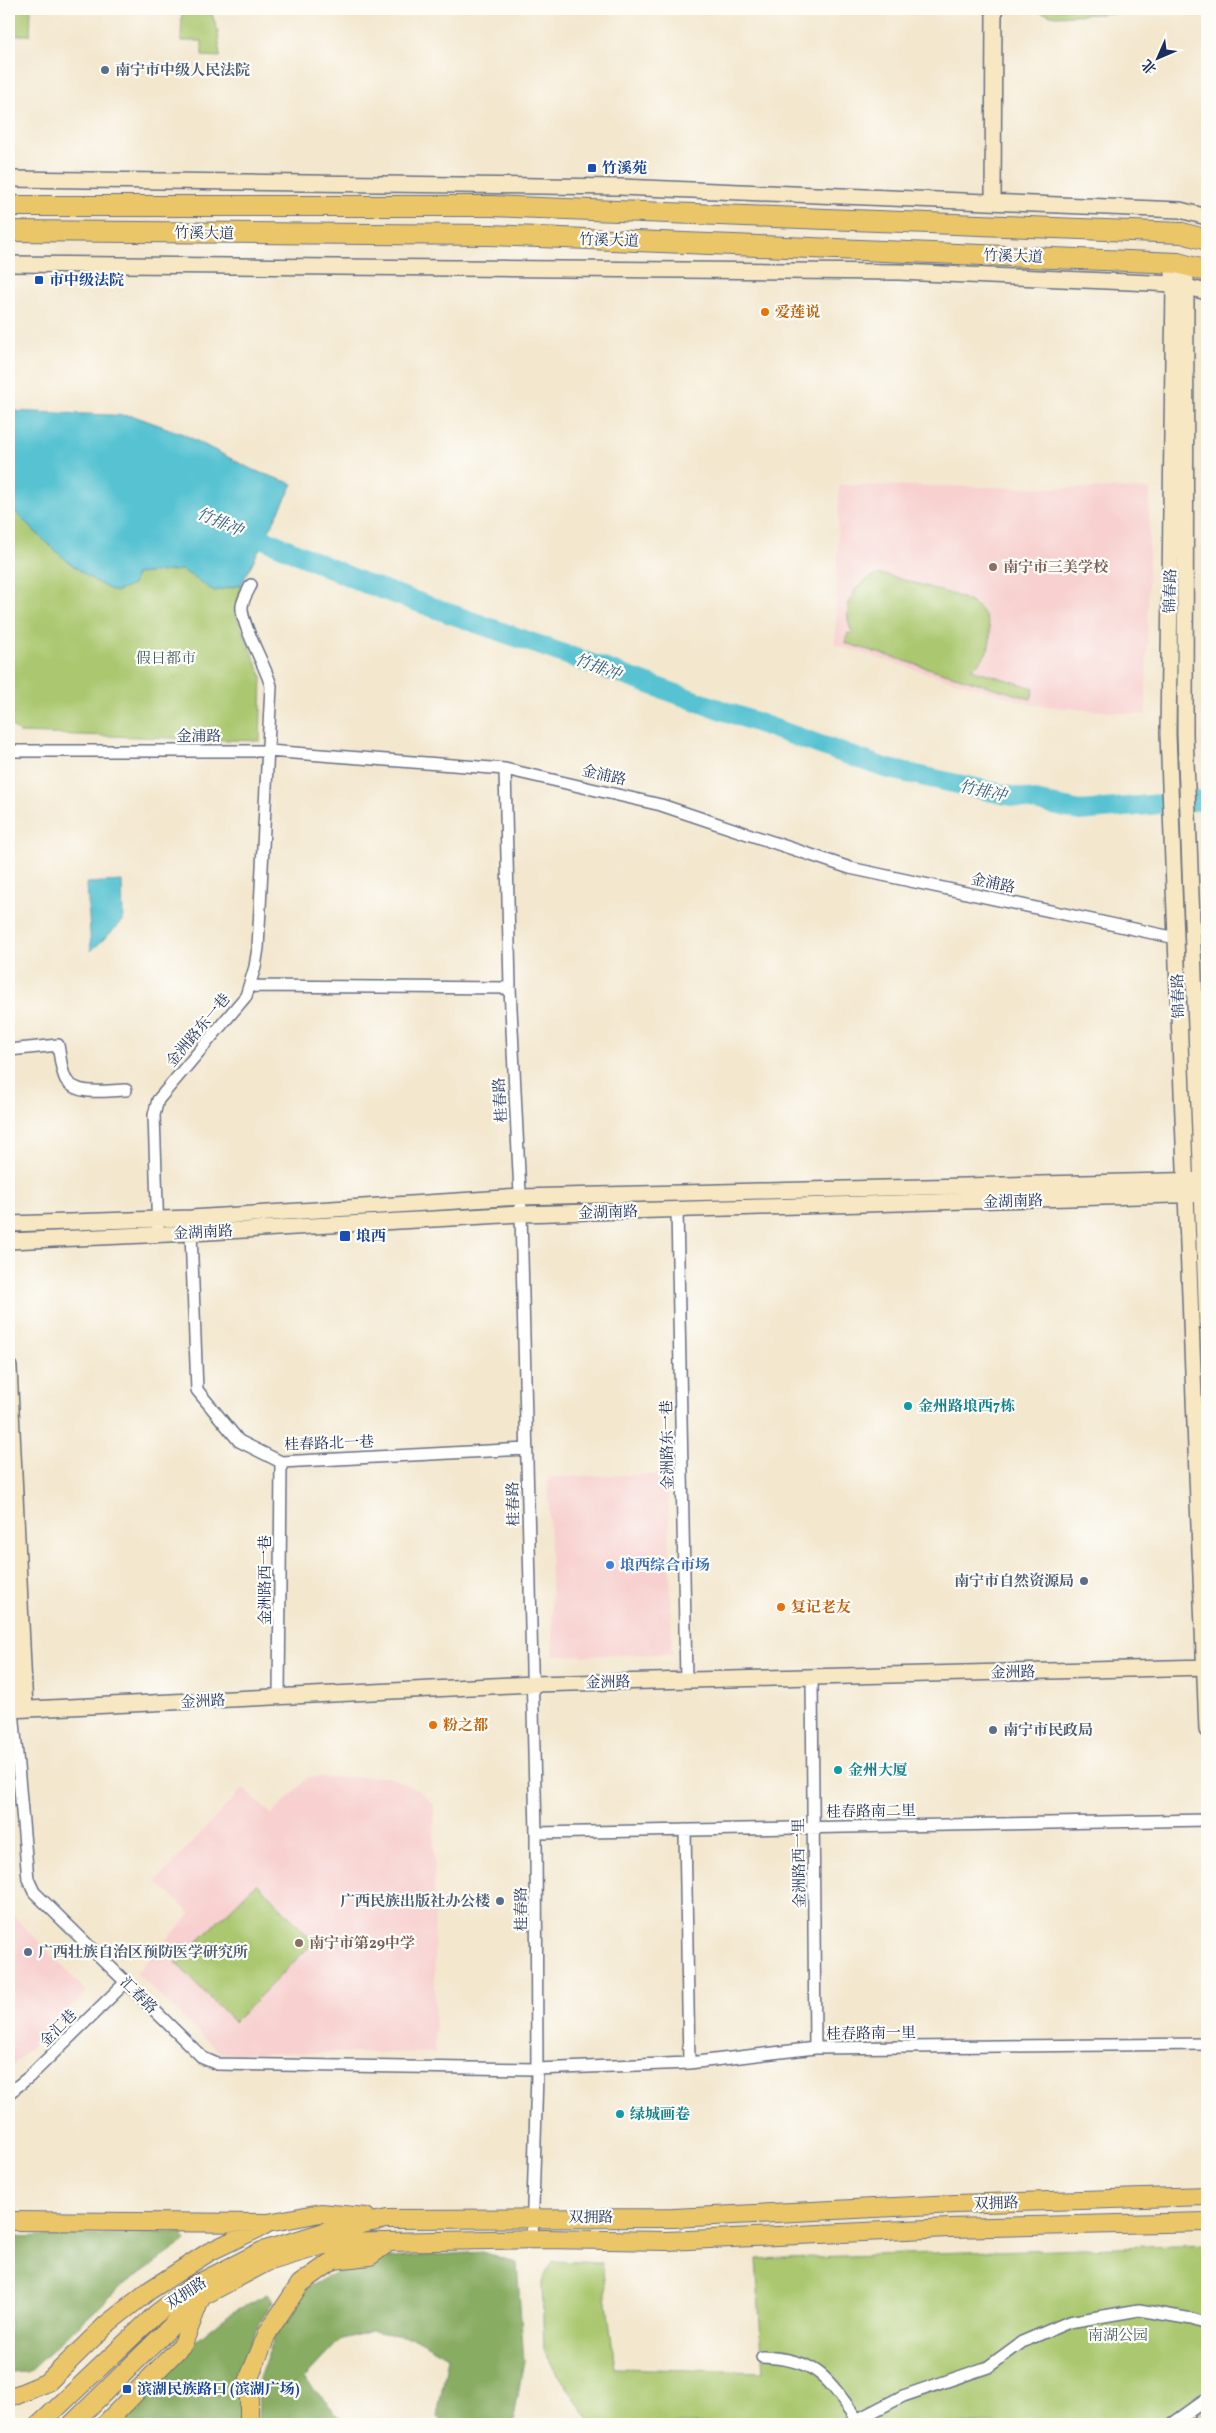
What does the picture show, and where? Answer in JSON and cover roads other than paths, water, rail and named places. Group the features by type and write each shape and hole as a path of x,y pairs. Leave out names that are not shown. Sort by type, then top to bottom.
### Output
{"highway":[{"name":"竹溪大道","path":"9,206 491,206 1182,233 1207,240"},
{"name":"竹溪大道","path":"9,231 490,235 1179,264 1207,270"}],"main road":[{"path":"993,202 994,9"},
{"path":"9,179 620,187 1180,210 1207,217"},
{"path":"9,264 899,272 1180,286 1207,292"},
{"name":"锦春路","path":"1179,264 1185,734 1190,892 1205,1187 1207,1323"},
{"name":"锦春路","path":"1180,286 1168,734 1207,1730"},
{"name":"金湖南路","path":"9,1224 158,1218 520,1197 1185,1180 1205,1187"},
{"name":"金湖南路","path":"9,1241 191,1234 521,1214 1186,1196 1205,1187"},
{"name":"汇春路","path":"9,1367 16,1710"},
{"name":"汇春路","path":"9,1616 16,1710"},
{"name":"金洲路","path":"16,1710 533,1684 1206,1667"},
{"name":"双拥路","path":"40,2424 156,2314 193,2286 262,2251 327,2230 387,2219 673,2218 955,2204 1207,2196"},
{"path":"9,2221 268,2223 321,2213 387,2219"},
{"name":"双拥路","path":"72,2424 201,2296 267,2262 331,2243 532,2239 667,2241 949,2228 1207,2222"},
{"path":"9,2396 17,2395 48,2382 108,2324 150,2290 210,2252 268,2223"},
{"path":"249,2424 249,2378 268,2332 300,2284 334,2260 370,2256 389,2242"},
{"path":"105,2424 184,2344 201,2296"}],"street":[{"name":"金洲路东一巷","path":"158,1234 154,1115 158,1100 237,1008 250,986 258,948 271,686 268,671 243,617 242,606 250,584"},
{"name":"金浦路","path":"9,751 268,751 505,768 661,805 850,868 1176,938"},
{"name":"桂春路","path":"505,768 510,988 521,1214 536,1833 536,2068 532,2239"},
{"path":"250,986 510,988"},
{"path":"9,1050 58,1045 65,1079 73,1087 89,1091 126,1090"},
{"name":"金洲路东一巷","path":"677,1210 686,1680"},
{"name":"桂春路北一巷","path":"191,1234 197,1390 239,1441 281,1462 527,1449"},
{"name":"金洲路西一巷","path":"279,1698 281,1462"},
{"name":"金洲路西一里","path":"812,1677 815,2048"},
{"name":"汇春路","path":"16,1710 28,1879 34,1892 203,2058 217,2064 536,2068"},
{"name":"桂春路南二里","path":"536,1833 1207,1820"},
{"path":"686,1830 689,2063"},
{"name":"金汇巷","path":"9,2093 29,2078 126,1982"},
{"name":"桂春路南一里","path":"536,2068 689,2063 815,2048 1207,2044"},
{"path":"762,2357 797,2360 818,2370 834,2386 853,2422 903,2396 988,2367 1022,2342 1069,2322 1139,2310 1192,2319 1207,2324"},
{"path":"1172,2424 1207,2399"}],"water":[{"path":"9,411 134,416 183,434 253,470 293,484 241,585 214,591 182,570 136,574 133,585 115,592 72,565 9,506"},
{"path":"122,881 123,921 91,951 87,883"}],"waterway":[{"name":"竹排冲","path":"241,529 364,583 885,768 1080,811 1207,800"}],"place":[{"name":"南宁市中级人民法院","path":"105,70"},
{"name":"竹溪苑","path":"592,168"},
{"name":"市中级法院","path":"39,280"},
{"name":"爱莲说","path":"765,312"},
{"name":"南宁市三美学校","path":"993,567"},
{"name":"埌西","path":"345,1236"},
{"name":"金州路埌西7栋","path":"908,1406"},
{"name":"埌西综合市场","path":"610,1565"},
{"name":"南宁市自然资源局","path":"1084,1581"},
{"name":"复记老友","path":"781,1607"},
{"name":"粉之都","path":"433,1725"},
{"name":"南宁市民政局","path":"993,1730"},
{"name":"金州大厦","path":"838,1770"},
{"name":"广西民族出版社办公楼","path":"500,1901"},
{"name":"南宁市第29中学","path":"299,1943"},
{"name":"广西壮族自治区预防医学研究所","path":"28,1952"},
{"name":"绿城画卷","path":"620,2114"},
{"name":"滨湖民族路口 (滨湖广场)","path":"127,2389"}],"park label":[{"name":"假日都市","path":"166,658"},
{"name":"南湖公园","path":"1118,2335"}]}
